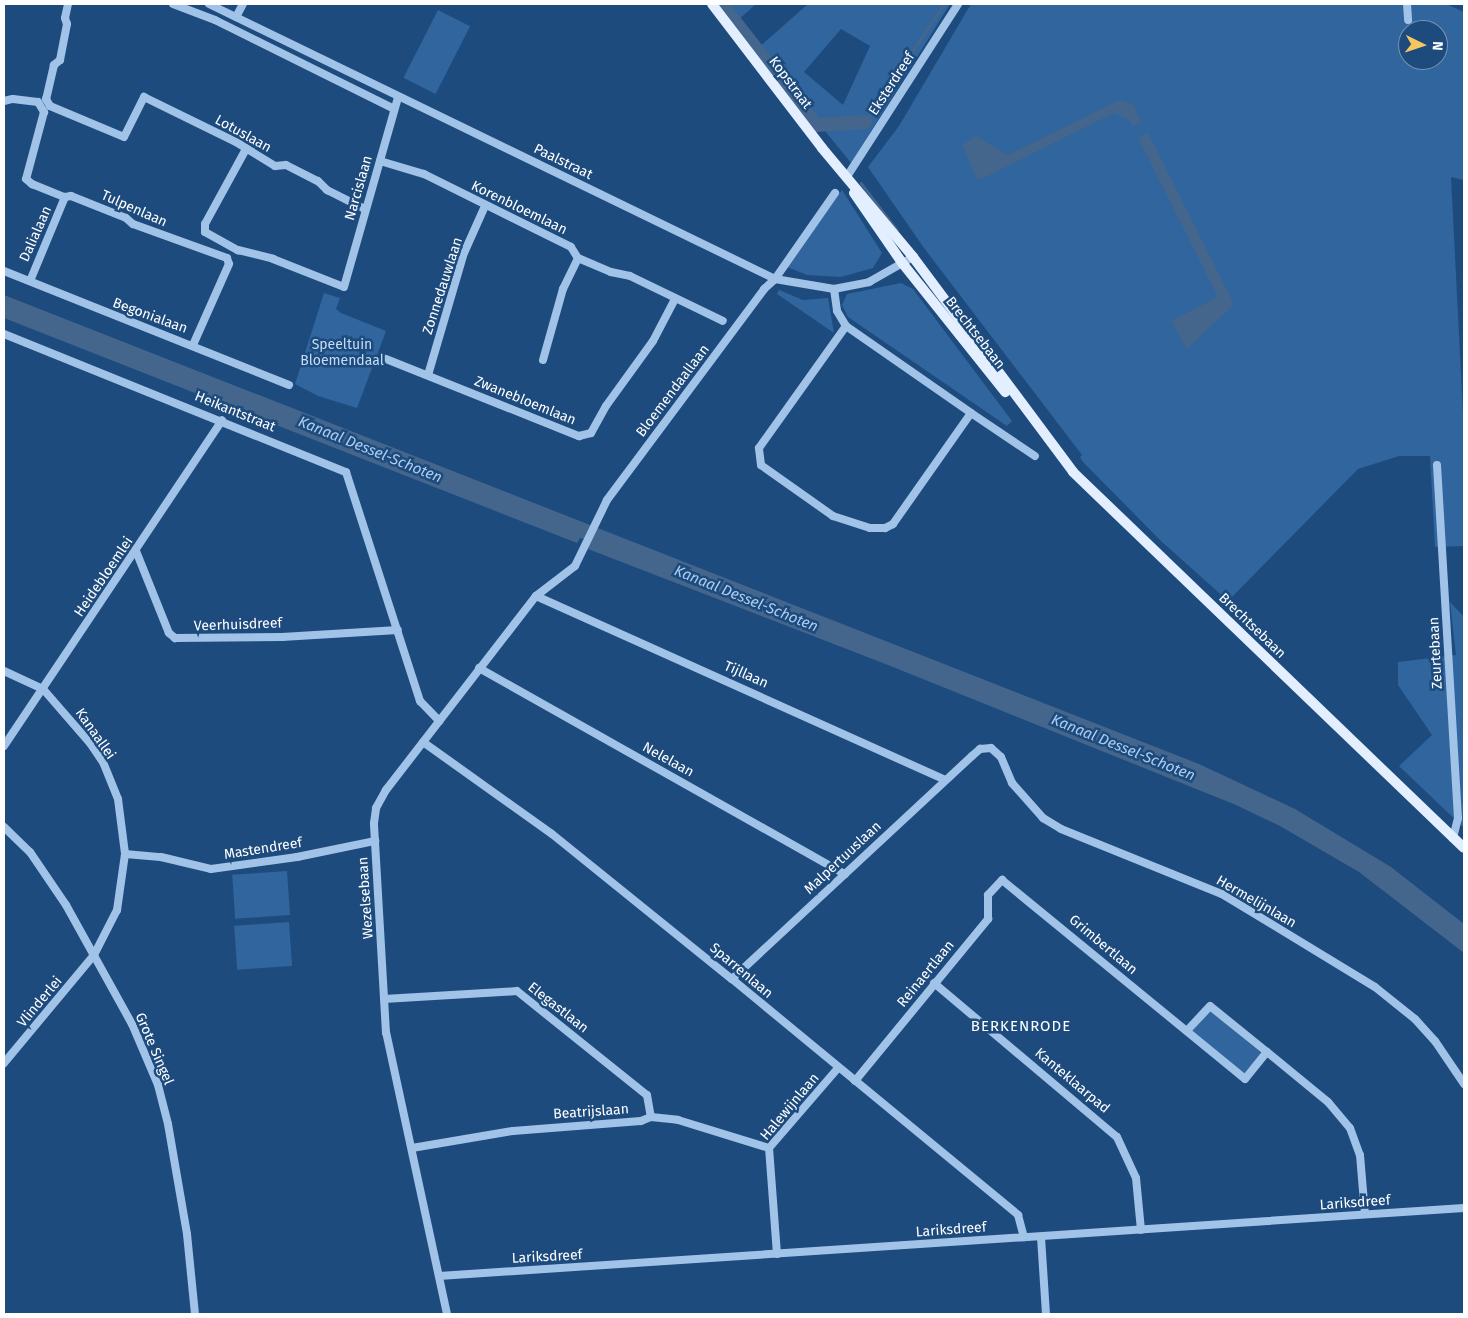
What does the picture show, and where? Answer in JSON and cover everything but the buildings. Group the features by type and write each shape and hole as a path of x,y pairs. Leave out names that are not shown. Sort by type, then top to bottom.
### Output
{"main road":[{"name":"Kopstraat","path":"712,4 846,178 913,257"},
{"name":"Kopstraat","path":"846,178 862,208 903,264"},
{"name":"Brechtsebaan","path":"913,257 1029,416 1073,472 1464,848"},
{"name":"Brechtsebaan","path":"903,264 983,367 1029,416"}],"street":[{"name":"Lotuslaan","path":"68,4 65,18 67,24 60,60 54,65 46,99 52,107 124,136 144,97 246,149 275,166 286,165 318,181 326,190 365,209"},
{"path":"174,4 215,20 394,109"},
{"name":"Paalstraat","path":"209,4 775,279 834,289 869,282 913,257"},
{"path":"236,17 243,4"},
{"name":"Eksterdreef","path":"846,178 958,4"},
{"path":"1407,4 1408,20"},
{"name":"Narcislaan","path":"246,149 205,224 205,232 238,250 273,259 344,287 398,97"},
{"name":"Tulpenlaan","path":"4,101 12,98 38,102 44,117 26,179 32,184 65,198 71,196 126,218 132,224 227,258 229,264 193,345"},
{"name":"Korenbloemlaan","path":"380,162 424,174 572,248 578,258 611,272 630,276 723,322"},
{"path":"775,279 835,193"},
{"name":"Dalialaan","path":"30,281 65,198"},
{"name":"Zonnedauwlaan","path":"428,375 464,253 485,206"},
{"path":"543,360 563,289 578,258"},
{"name":"Begonialaan","path":"4,271 118,319 193,345 289,385"},
{"name":"Bloemendaallaan","path":"583,551 607,500 764,289 775,279"},
{"path":"834,289 837,311 846,326 1035,456"},
{"name":"Zwanebloemlaan","path":"386,359 579,436 591,433 606,406 653,342 675,299"},
{"path":"846,326 759,448 761,465 778,480 833,516 870,528 885,528 893,524 971,413"},
{"name":"Heikantstraat","path":"4,334 222,420 346,472 420,701 439,721"},
{"name":"Heidebloemlei","path":"4,746 222,420"},
{"name":"Zeurtebaan","path":"1437,465 1458,818 1453,838"},
{"name":"Veerhuisdreef","path":"136,551 169,633 175,638 311,636 398,630"},
{"name":"Wezelsebaan","path":"447,1314 386,1033 374,841 376,808 423,742 536,596 575,566 583,551"},
{"name":"Tijllaan","path":"536,596 945,780"},
{"name":"Nelelaan","path":"479,668 844,874"},
{"name":"Kanaallei","path":"5,670 43,689 72,719 103,762 118,799 125,854 117,910 94,955"},
{"name":"Sparrenlaan","path":"423,742 552,834 1018,1214 1024,1237"},
{"name":"Hermelijnlaan","path":"972,756 986,747 996,750 1012,783 1027,803 1061,829 1222,894 1375,987 1415,1019 1435,1041 1464,1084"},
{"name":"Malpertuuslaan","path":"732,979 972,756"},
{"name":"Grote Singel","path":"4,827 30,852 66,905 132,1024 158,1085 168,1124 187,1234 194,1314"},
{"name":"Mastendreef","path":"125,854 161,857 211,869 297,857 374,841"},
{"name":"Reinaertlaan","path":"855,1081 988,919 988,895 1002,880"},
{"name":"Grimbertlaan","path":"1002,880 1245,1079 1267,1052"},
{"name":"Vlinderlei","path":"4,1063 94,955"},
{"name":"Kanteklaarpad","path":"934,984 1117,1137 1136,1178 1140,1230"},
{"name":"Elegastlaan","path":"384,999 517,991 647,1095 650,1117"},
{"path":"1187,1031 1210,1006 1328,1102 1350,1128 1360,1156 1365,1214"},
{"name":"Halewijnlaan","path":"778,1254 769,1148 838,1068"},
{"name":"Beatrijslaan","path":"412,1148 513,1131 640,1121 650,1117 678,1120 769,1148"},
{"name":"Lariksdreef","path":"439,1276 1024,1237 1041,1238 1464,1208"},
{"path":"1041,1238 1046,1314"}],"green space":[{"path":"723,4 756,4 737,21"},
{"path":"808,4 950,4 851,163 758,48","holes":["841,29 870,46 843,105 804,72"]},
{"path":"971,4 1446,4 1464,12 1464,180 1451,177 1464,433 1464,546 1435,547 1430,456 1399,456 1358,469 1228,601 1161,541 1083,462 1080,457 1082,455 924,248 868,167 899,126"},
{"path":"438,10 470,26 436,94 403,78"},
{"path":"842,190 882,253 873,268 841,277 807,275 787,267"},
{"path":"901,283 913,289 1012,421 1007,426 848,317 842,305 847,294"},
{"path":"779,290 803,300 828,298 834,333 777,294"},
{"name":"Speeltuin Bloemendaal","path":"324,293 340,298 336,309 341,313 386,331 357,408 318,396 295,384"},
{"path":"1450,602 1464,617 1464,828 1399,766 1432,735 1398,685 1398,662 1456,655"},
{"path":"287,871 290,915 235,919 232,875"},
{"path":"289,922 292,966 237,970 234,926"},
{"path":"1210,1010 1261,1053 1243,1075 1192,1031"}],"water":[{"path":"1119,100 1133,104 1142,123 1133,126 1128,119 1114,113 981,179 977,178 962,145 976,136 1008,155"},
{"path":"1148,133 1234,304 1187,349 1171,321 1218,297 1138,138"},
{"name":"Kanaal Dessel-Schoten","path":"4,295 1199,764 1295,809 1391,867 1464,924 1464,953 1359,872 1280,826 1236,805 888,665 588,549 590,541 580,538 577,543 4,318"}],"waterway":[{"path":"721,4 816,125 865,122"},
{"path":"865,122 944,4"},
{"path":"861,183 897,230"}],"district":[{"name":"BERKENRODE","path":"1021,1027"}]}
